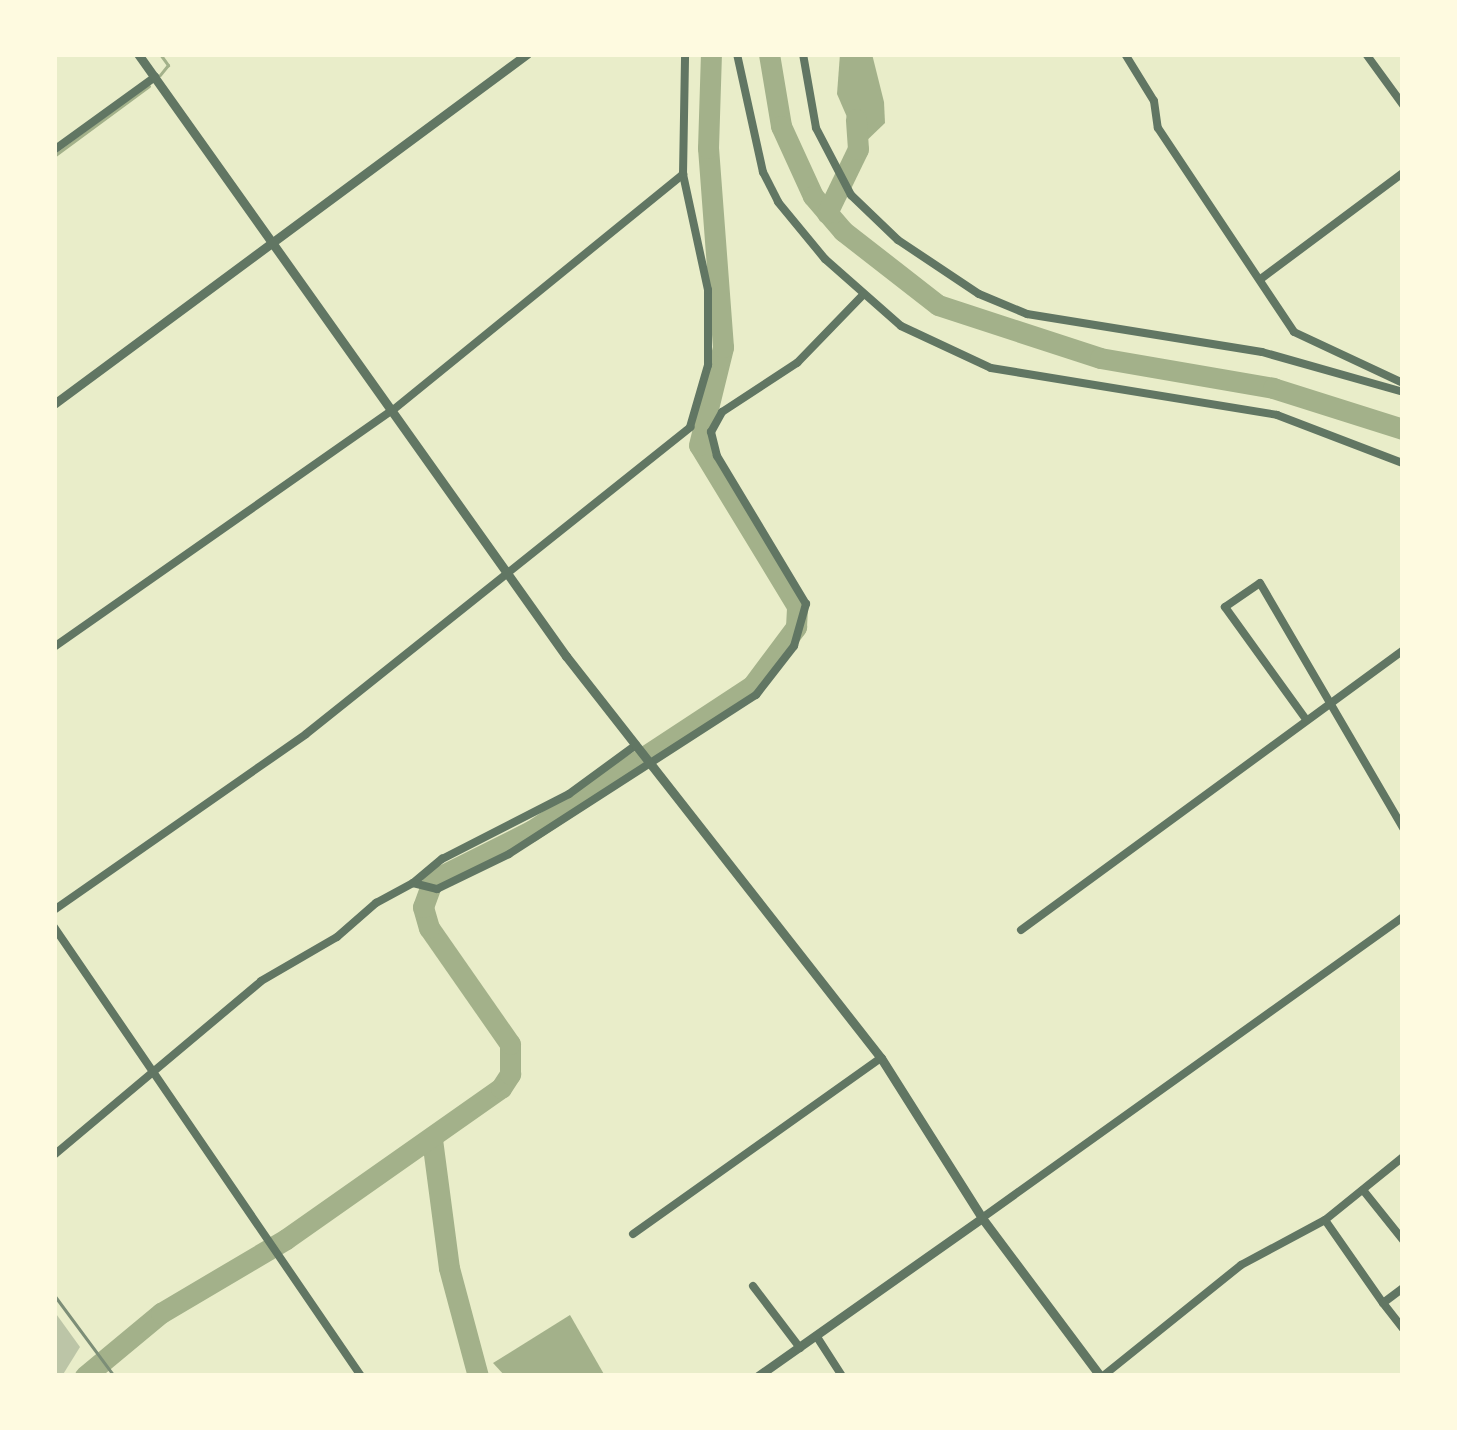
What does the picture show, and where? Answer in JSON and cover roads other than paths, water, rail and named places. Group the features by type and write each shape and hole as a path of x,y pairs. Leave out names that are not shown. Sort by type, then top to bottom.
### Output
{"street":[{"path":"138,54 505,569 881,1058 982,1218 1102,1376 1241,1265 1324,1220 1403,1157"},
{"path":"54,404 270,238 526,54"},
{"path":"54,910 306,734 505,569 684,434 699,409 708,365 708,290 683,174 685,54"},
{"path":"737,54 758,153 778,202 862,295 901,326 991,368 1277,415 1403,463"},
{"path":"802,54 816,128 851,195 898,240 980,294 1027,314 1262,352 1403,388"},
{"path":"1125,54 1154,101 1158,128 1294,332 1403,388"},
{"path":"1366,54 1403,105"},
{"path":"54,150 154,77"},
{"path":"1262,278 1403,173"},
{"path":"54,646 393,410 683,174"},
{"path":"699,409 719,412 796,363 862,295"},
{"path":"415,885 437,889 536,838 756,695 807,616 799,587 712,445 719,412"},
{"path":"1306,718 1225,607 1260,583 1403,828"},
{"path":"1021,930 1403,650"},
{"path":"54,1154 153,1077 261,981 415,885 442,859 530,819 636,745"},
{"path":"758,1376 1403,917"},
{"path":"54,927 361,1376"},
{"path":"632,1234 881,1058"},
{"path":"1363,1190 1403,1240"},
{"path":"1324,1220 1403,1330"},
{"path":"753,1286 801,1349"},
{"path":"1383,1303 1403,1288"},
{"path":"818,1337 842,1376"}],"waterway":[{"path":"160,54 168,65 160,75"},
{"path":"85,1376 161,1313 286,1239 501,1088 510,1074 510,1044 429,928 423,907 433,880 531,831 752,686 796,627 797,606 699,445 723,347 708,148 711,54"},
{"path":"769,54 781,126 813,196 843,231 938,305 1100,358 1273,388 1403,429"},
{"path":"54,156 149,86"},
{"path":"827,213 858,149 856,119"},
{"path":"432,1139 449,1268 478,1376"}],"railway":[{"path":"54,1295 114,1376"}]}
